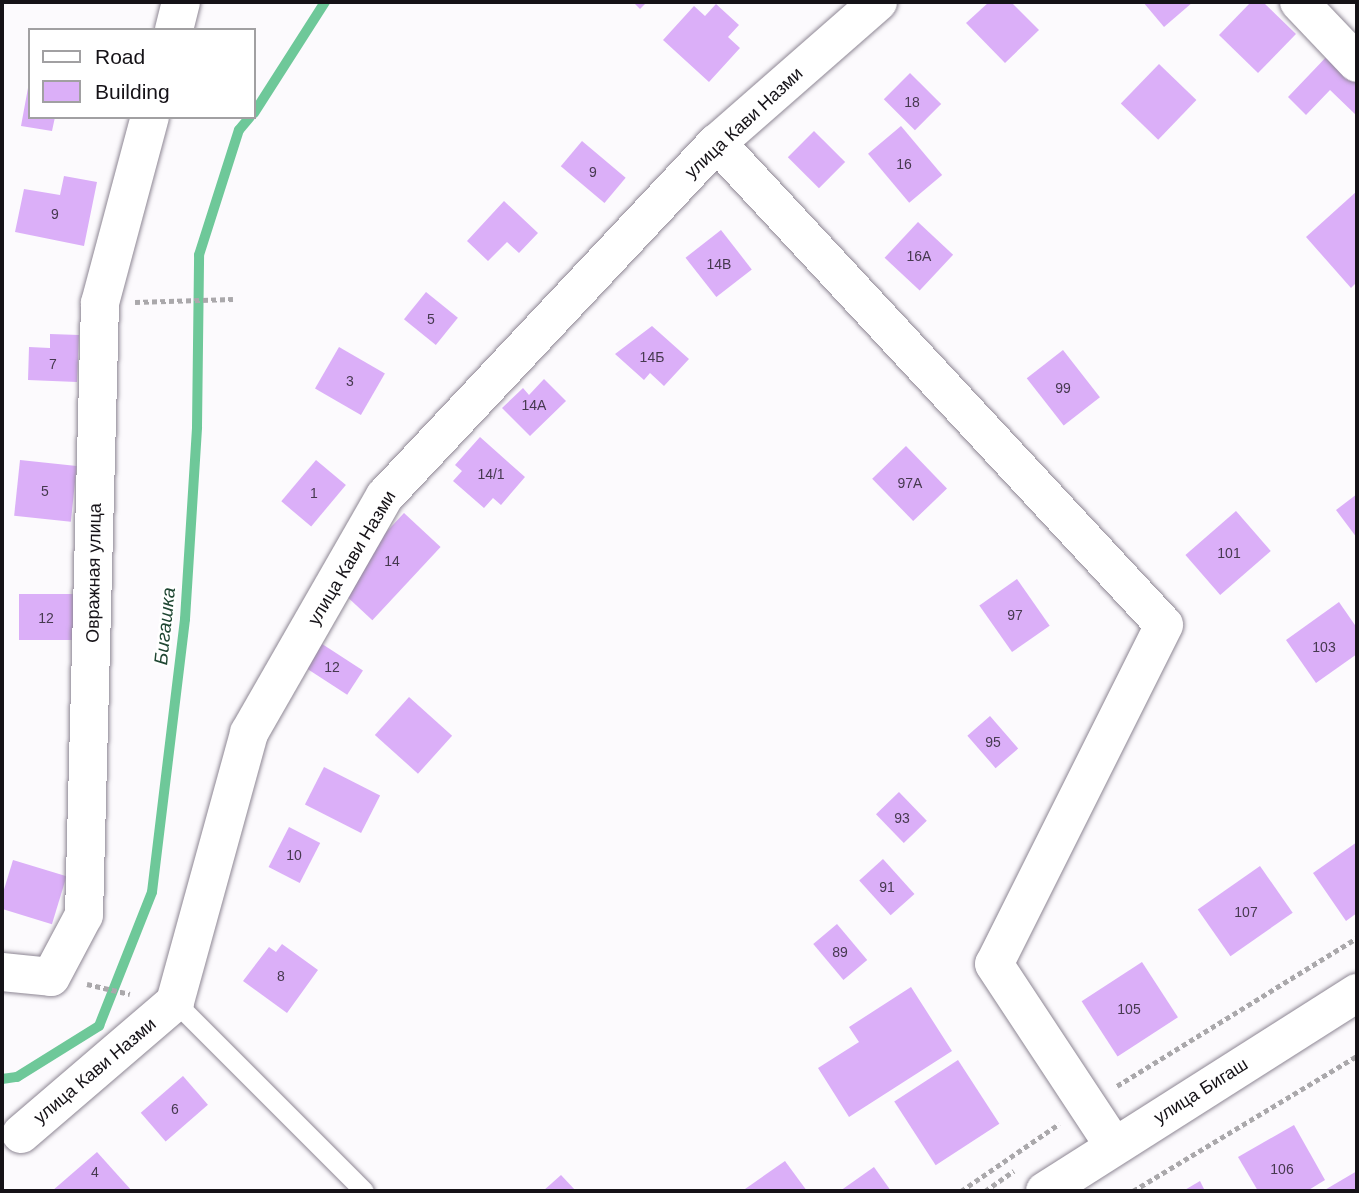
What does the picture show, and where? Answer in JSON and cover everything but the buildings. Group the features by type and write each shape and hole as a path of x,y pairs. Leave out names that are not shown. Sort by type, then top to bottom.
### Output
{"street":[{"path":"174,28 181,2"},
{"name":"улица Кави Назми","path":"21,1134 175,1002 250,733 385,496 717,143 878,2"},
{"path":"1299,2 1357,63"},
{"name":"Овражная улица","path":"2,972 51,977 84,915 100,303 149,119"},
{"path":"717,143 1164,625 994,964 1114,1146"},
{"name":"улица Бигаш","path":"1045,1191 1357,993"}],"lane":[{"path":"175,1002 364,1191"}],"path":[{"path":"176,300 233,299"},
{"path":"961,1191 1087,1105 1357,938"},
{"path":"82,982 122,993"},
{"path":"1133,1191 1357,1056"}],"waterway":[{"name":"Бигашка","path":"256,110 325,2"},
{"name":"Бигашка","path":"2,1079 17,1077 99,1026 152,892 185,619 197,427 199,255 239,130 248,119"}]}
